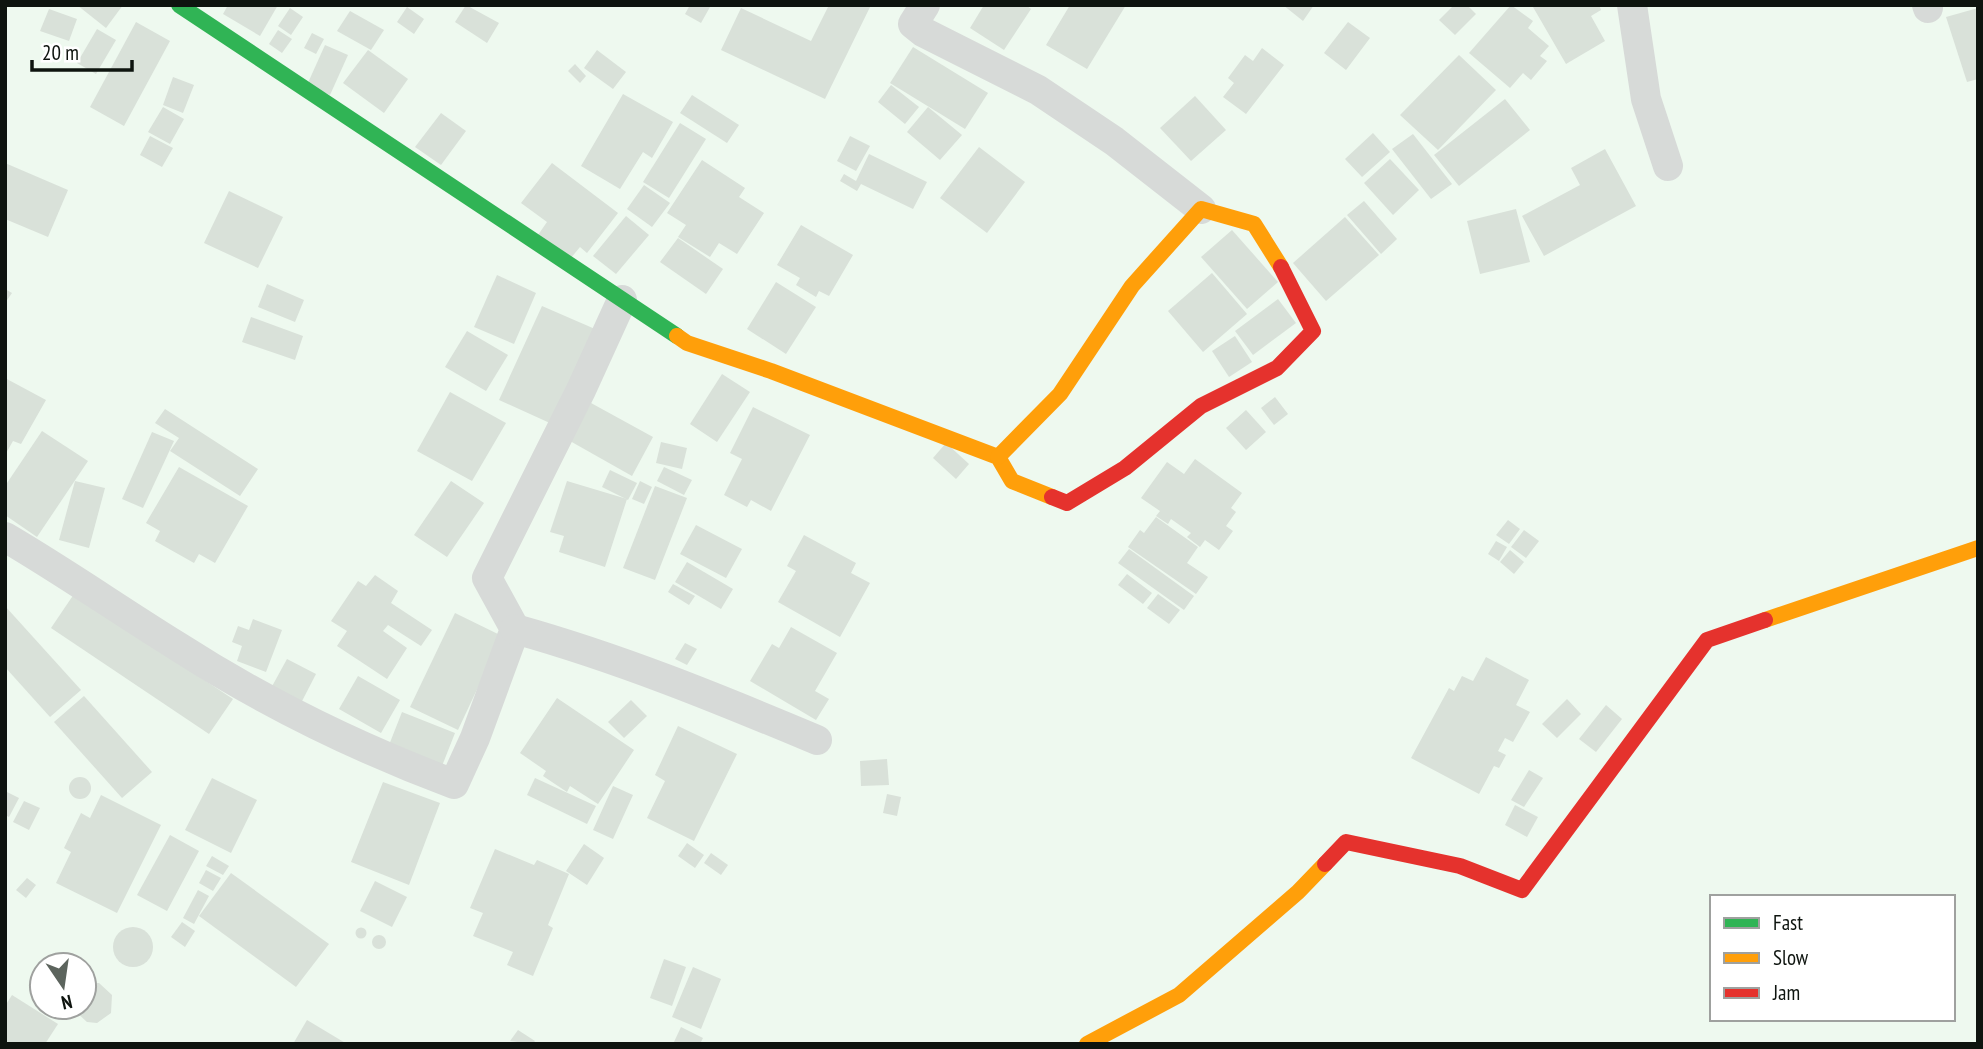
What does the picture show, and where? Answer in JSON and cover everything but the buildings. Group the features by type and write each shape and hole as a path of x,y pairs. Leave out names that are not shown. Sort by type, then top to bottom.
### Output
{"street":[{"path":"179,5 687,343 772,371 998,457 1012,481 1067,503 1125,468 1200,407 1277,368 1313,331 1289,280 1254,223 1201,209 1114,141 1038,90 923,32 913,24 925,5"},
{"path":"1632,5 1646,99 1668,166"},
{"path":"998,457 1060,394 1132,286 1201,209"},
{"path":"622,300 582,390 487,578 515,629 609,656 817,740"},
{"path":"5,537 179,648 306,720 401,764 454,784 475,738 515,629"},
{"path":"1087,1044 1179,995 1298,892 1346,842 1460,866 1522,890 1707,640 1978,548"}],"traffic: fast":[{"path":"179,5 677,336"}],"traffic: slow":[{"path":"998,457 1060,394 1132,286 1201,209 1254,224 1281,267"},
{"path":"677,336 687,343 771,371 998,457 1012,481 1052,497"},
{"path":"1765,620 1978,548"},
{"path":"1087,1044 1179,995 1298,892 1325,864"}],"traffic: jam":[{"path":"1052,497 1067,503 1125,468 1201,406 1277,368 1313,331 1281,267"},
{"path":"1325,864 1346,842 1460,866 1522,890 1707,640 1765,620"}]}
